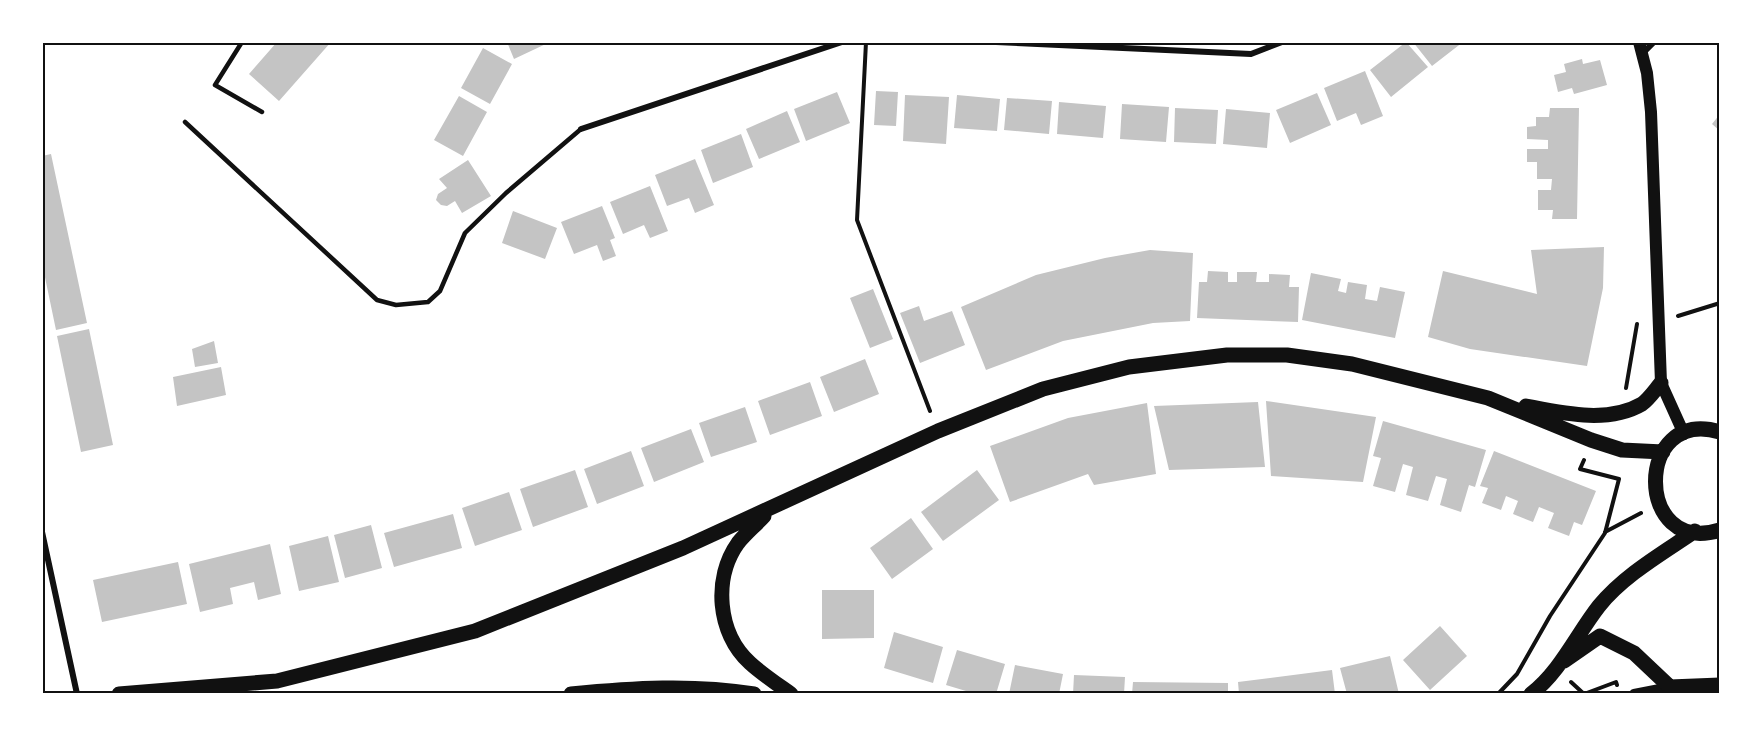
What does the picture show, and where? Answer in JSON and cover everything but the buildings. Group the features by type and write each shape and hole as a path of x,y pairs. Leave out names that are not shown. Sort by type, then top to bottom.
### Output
{"main road":[{"path":"1641,47 1651,112 1661,383 1684,434"},
{"path":"119,694 277,681 475,631 683,548 771,510 938,431 1043,388 1129,367 1227,355 1287,355 1352,364 1546,410 1599,416 1622,413 1644,403 1661,383"},
{"path":"1488,398 1622,450 1663,452"},
{"path":"1720,432 1706,430 1684,434 1663,452 1654,474 1654,490 1658,503 1674,522 1695,531 1720,530"},
{"path":"771,510 738,543 726,568 720,598 728,632 748,662 791,694"},
{"path":"1531,694 1554,668 1600,604 1640,569 1695,531"},
{"path":"1554,668 1600,636 1634,653 1670,687 1720,685"},
{"path":"571,694 622,689 716,688 754,694"}],"street":[{"path":"581,129 842,42"},
{"path":"996,42 1251,54 1282,42"},
{"path":"1641,47 1654,42"},
{"path":"42,532 77,694"},
{"path":"1634,694 1670,687"}],"lane":[{"path":"242,42 215,85 262,112"},
{"path":"185,122 378,300 396,305 428,302 440,291 465,233 506,193 581,129"}],"path":[{"path":"866,42 857,220 938,431"},
{"path":"1657,316 1683,316 1720,303"},
{"path":"1498,694 1517,674 1550,616 1605,533 1658,503"}]}
